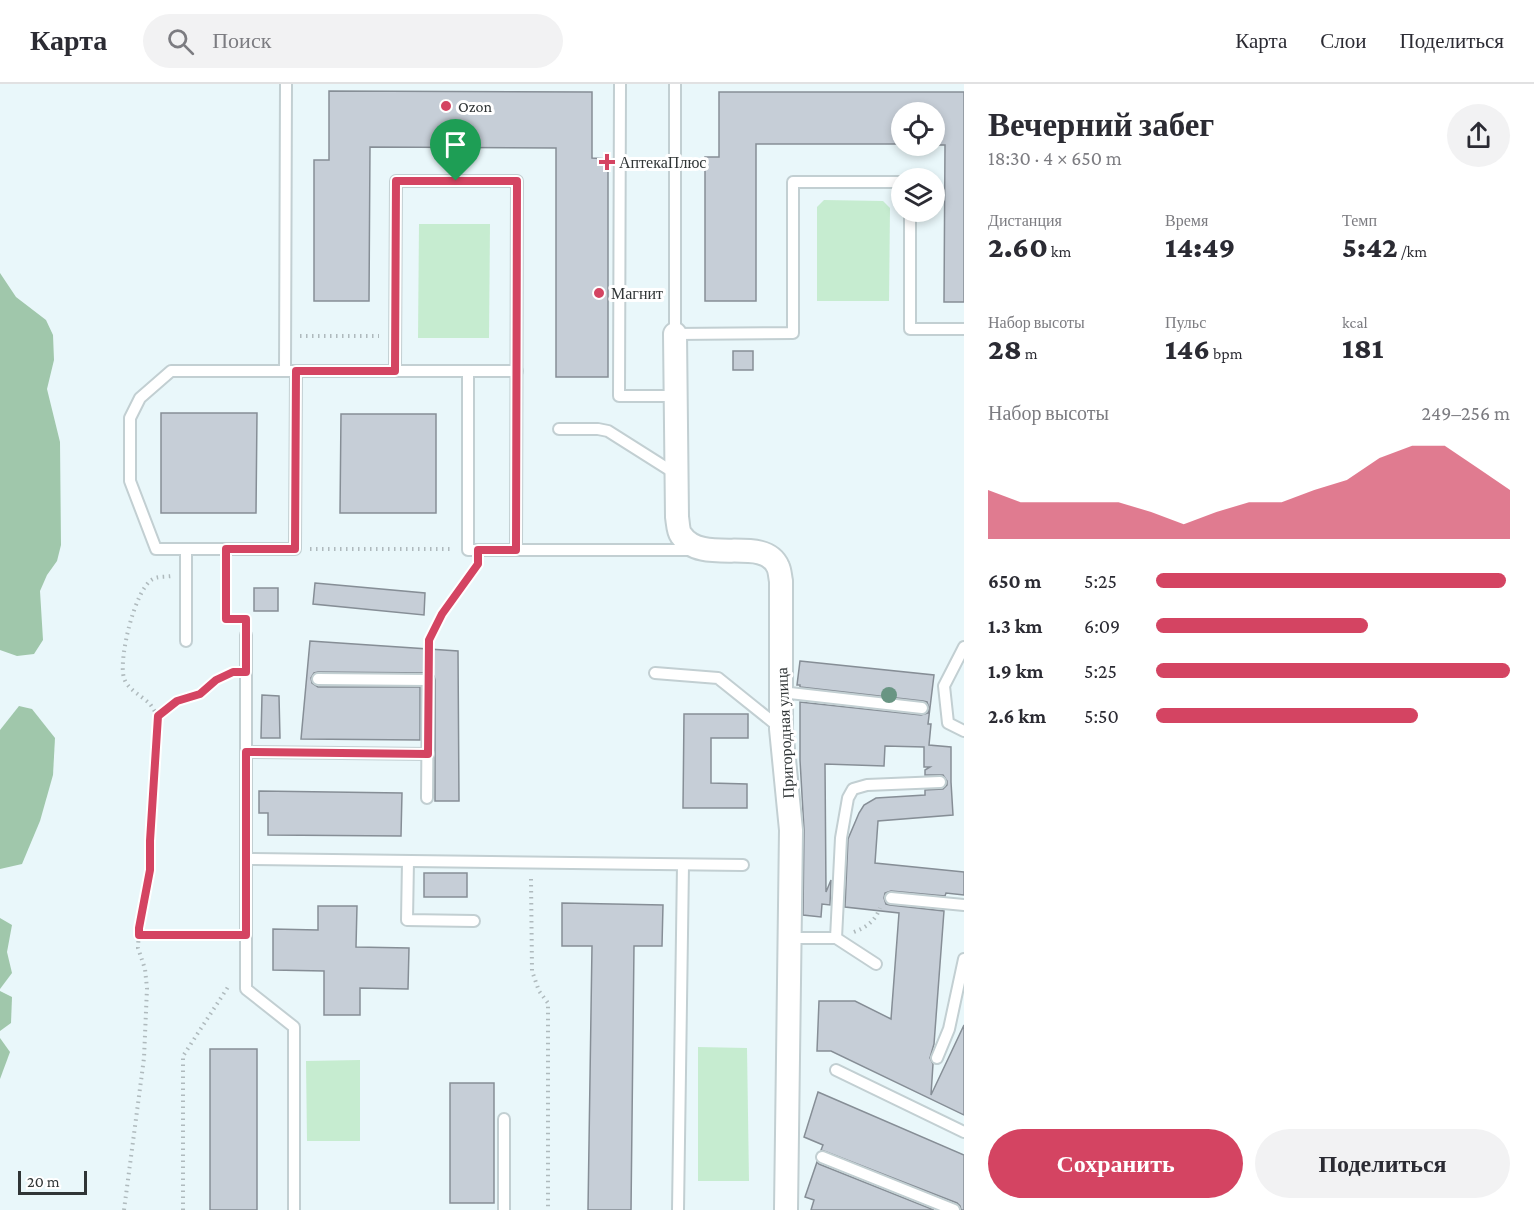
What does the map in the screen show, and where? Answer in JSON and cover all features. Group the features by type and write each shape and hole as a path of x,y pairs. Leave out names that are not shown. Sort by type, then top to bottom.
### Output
{"street":[{"path":"675,334 677,518 680,534 688,544 703,550"},
{"name":"Пригородная улица","path":"703,550 753,552 768,555 778,566 781,581 781,729 791,830 786,1210"}],"lane":[{"path":"286,84 285,336 290,371 295,549 156,549 130,481 130,418 140,398 171,370 290,371 516,371"},
{"path":"620,84 619,396 676,396"},
{"path":"675,84 675,334 793,333 793,182 891,182"},
{"path":"395,371 396,181 517,181 516,550"},
{"path":"910,222 910,329 964,329"},
{"path":"468,371 473,550 703,550"},
{"path":"559,429 608,431 676,474"},
{"path":"186,549 186,641"},
{"path":"246,635 246,989 294,1027 294,1210"},
{"path":"964,647 944,686 948,723 964,731"},
{"path":"655,673 718,678 781,729"},
{"path":"318,679 429,680 427,798"},
{"path":"781,692 922,708"},
{"path":"246,752 428,754"},
{"path":"836,938 841,838 848,798 853,789 867,785 940,782"},
{"path":"246,859 743,866"},
{"path":"408,861 407,920 474,921"},
{"path":"678,1210 683,865"},
{"path":"891,898 964,905"},
{"path":"789,938 836,938 876,964"},
{"path":"937,1058 949,1029 964,959"},
{"path":"836,1070 964,1132"},
{"path":"504,1119 504,1210"},
{"path":"822,1157 954,1210"}],"path":[{"path":"285,336 395,336"},
{"path":"226,549 226,619 246,619 246,635"},
{"path":"295,549 473,550 478,564 442,614 429,640 429,680"},
{"path":"124,1210 144,1058 147,988 145,969 138,948 139,928 150,870 158,716 124,679 123,663 136,603 150,581 154,578 186,574"},
{"path":"158,716 177,701 200,694 216,680 233,672 246,672"},
{"path":"531,863 532,971 539,991 548,1003 548,1210"},
{"path":"836,938 867,926 877,916 883,902 891,898"},
{"path":"139,935 246,935"},
{"path":"183,1210 183,1056 246,962"}],"green space":[{"path":"824,200 883,201 890,208 889,301 817,301 817,207"},
{"path":"419,224 490,224 489,338 418,338"},
{"path":"0,273 16,297 46,320 53,335 54,360 47,389 60,442 61,545 57,561 40,591 43,640 34,654 17,656 0,650"},
{"path":"19,706 32,709 55,738 53,775 40,821 22,864 0,869 0,730"},
{"path":"0,918 12,925 7,952 12,973 0,989"},
{"path":"0,991 12,997 11,1023 0,1031"},
{"path":"0,1038 10,1052 0,1079"},
{"path":"698,1047 747,1048 749,1181 698,1181"},
{"path":"360,1060 360,1141 307,1141 306,1061"}],"building":[{"path":"329,91 592,92 592,158 608,159 608,377 556,377 556,148 370,147 369,301 314,301 314,160 329,160"},
{"path":"719,92 964,92 964,302 944,302 945,102 891,102 891,144 756,144 756,301 705,301 705,157 719,157"},
{"path":"733,351 753,351 753,370 733,370"},
{"path":"161,413 257,413 256,513 161,513"},
{"path":"341,414 436,414 436,513 340,513"},
{"path":"315,583 425,593 424,615 313,604"},
{"path":"254,588 278,588 278,611 254,611"},
{"path":"310,641 458,651 459,801 435,801 435,680 431,673 318,672 314,673 311,678 312,683 318,687 420,687 420,740 301,739"},
{"path":"800,661 934,675 928,724 931,724 929,745 951,747 953,815 878,821 875,863 964,872 964,895 946,893 945,896 891,891 885,893 884,898 886,904 890,905 944,911 934,1044 930,1058 933,1064 931,1095 964,1025 964,1115 831,1051 817,1051 819,1001 855,1001 891,1019 899,913 845,907 848,839 859,813 864,805 876,798 925,795 925,790 943,789 947,781 943,775 925,775 925,770 930,767 924,767 924,747 885,746 884,766 825,764 826,892 831,880 830,905 822,904 821,917 803,915 804,830 800,760 800,702 921,715 928,713 929,708 927,702 923,701 800,687 797,685"},
{"path":"262,695 279,696 280,738 261,738"},
{"path":"684,714 748,714 748,738 711,738 711,783 747,784 747,808 683,808"},
{"path":"259,791 402,793 401,836 268,835 268,813 259,813"},
{"path":"424,873 467,873 467,897 424,897"},
{"path":"562,903 663,905 662,946 634,946 631,1210 588,1210 592,946 562,946"},
{"path":"318,906 357,906 356,947 409,948 408,989 360,988 360,1015 324,1015 324,971 273,970 273,929 318,930"},
{"path":"210,1049 257,1049 257,1210 210,1210"},
{"path":"450,1083 494,1083 494,1203 450,1203"},
{"path":"818,1092 964,1155 964,1210 961,1210 957,1203 821,1150 823,1145 804,1137"},
{"path":"817,1162 934,1210 811,1210 814,1200 805,1197"}],"place":[{"name":"Ozon","path":"446,106"},
{"name":"АптекаПлюс","path":"607,162"},
{"name":"Магнит","path":"599,293"}],"route":[{"path":"396,181 456,181 517,181 516,550 478,550 478,564 442,614 429,640 428,754 246,752 246,935 139,935 150,870 158,716 177,701 200,694 216,680 233,672 246,672 246,619 226,619 226,549 295,549 296,371 395,371 396,181"}]}
